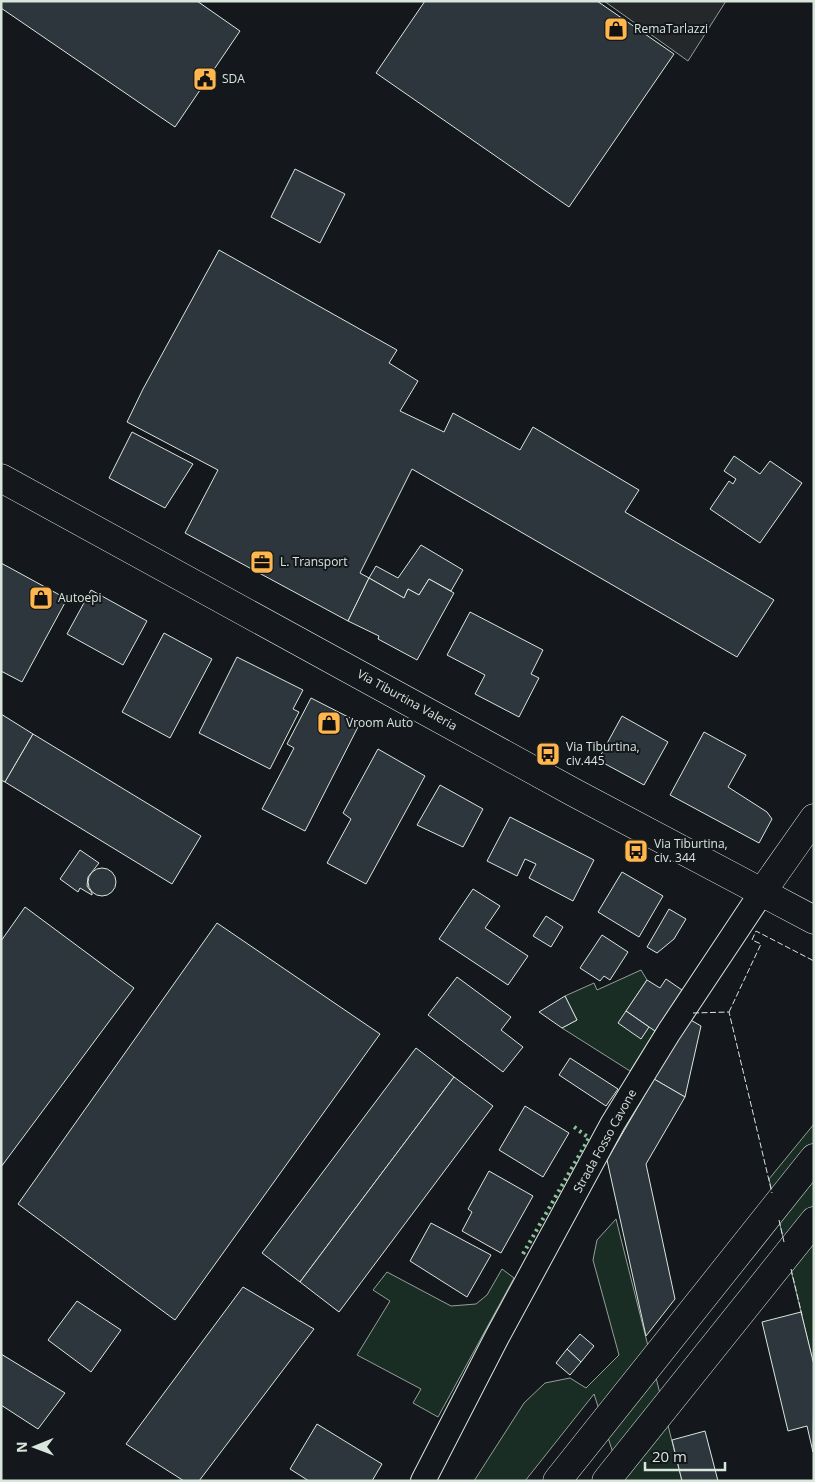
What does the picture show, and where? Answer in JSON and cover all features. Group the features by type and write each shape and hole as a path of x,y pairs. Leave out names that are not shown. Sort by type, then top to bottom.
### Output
{"main road":[{"name":"Via Tiburtina Valeria","path":"1,478 573,792 814,920"},
{"name":"Strada Fosso Cavone","path":"762,892 814,818"},
{"path":"557,1481 814,1158"},
{"path":"611,1474 814,1221"}],"street":[{"name":"Strada Fosso Cavone","path":"423,1481 497,1338 613,1123 674,1024 762,892"}],"green space":[{"path":"641,970 647,980 626,1011 655,1031 630,1071 562,1028 577,1020 565,996 594,983 597,990"},
{"path":"814,1124 814,1366 769,1179"},
{"path":"616,1219 682,1481 622,1481 594,1394 525,1481 474,1481 524,1403 545,1383 570,1378 586,1388 619,1355 593,1260 597,1240"},
{"path":"502,1269 514,1278 438,1417 413,1403 421,1389 357,1355 390,1301 373,1290 387,1272 451,1306 476,1304 487,1295"}],"shaded area":[{"path":"604,1 726,1 688,61"}],"building":[{"path":"1,1 197,1 240,31 175,127 1,8"},
{"path":"425,1 597,1 674,54 569,207 376,73"},
{"path":"295,169 345,194 320,243 271,217"},
{"path":"219,250 397,350 389,363 418,381 400,411 444,432 453,413 520,450 533,427 639,490 625,512 774,600 737,657 412,469 360,573 369,578 348,621 185,533 218,470 127,422"},
{"path":"132,432 193,464 165,508 109,478"},
{"path":"734,456 760,474 770,461 802,483 760,543 710,509 729,481 733,484 736,479 724,471"},
{"path":"421,545 463,570 451,591 429,579 419,595 408,589 404,598 369,578 376,566 398,578"},
{"path":"1,563 67,599 22,682 1,671"},
{"path":"369,578 404,598 408,589 419,595 429,579 454,593 417,660 378,639 379,636 348,621"},
{"path":"91,590 147,621 123,665 67,634"},
{"path":"470,612 543,650 531,674 539,678 519,717 475,694 485,675 447,655"},
{"path":"164,633 212,659 170,738 122,712"},
{"path":"237,657 303,690 293,709 299,712 270,769 199,733"},
{"path":"311,698 360,723 305,831 262,809 294,748 287,744"},
{"path":"1,714 33,734 5,782 1,780"},
{"path":"622,716 668,742 644,785 598,760"},
{"path":"704,732 746,755 728,787 767,812 772,819 759,843 670,795"},
{"path":"33,734 201,836 172,884 5,782"},
{"path":"378,749 425,776 366,884 327,863 351,819 343,813"},
{"path":"440,785 483,809 463,847 417,825"},
{"path":"510,817 594,860 573,901 529,878 536,864 525,859 517,876 487,861"},
{"path":"80,850 99,863 88,877 87,886 92,895 80,888 78,892 60,879"},
{"path":"102,868 112,872 116,882 112,892 102,896 92,892 88,882 92,872"},
{"path":"622,872 663,896 639,937 598,912"},
{"path":"473,889 500,906 485,928 528,956 508,985 439,939"},
{"path":"25,907 134,988 1,1167 1,941"},
{"path":"669,909 686,919 674,939 657,953 647,947"},
{"path":"546,916 563,927 551,947 533,936"},
{"path":"217,923 380,1034 175,1320 18,1204"},
{"path":"602,935 628,952 610,980 604,976 600,981 580,968"},
{"path":"457,977 511,1017 501,1030 523,1047 503,1072 428,1015"},
{"path":"666,979 682,990 655,1031 626,1011 647,980 660,988"},
{"path":"565,996 577,1020 562,1028 539,1012"},
{"path":"626,1011 649,1027 641,1039 618,1023"},
{"path":"689,1019 701,1026 685,1097 654,1079"},
{"path":"416,1048 454,1077 300,1282 262,1253"},
{"path":"570,1058 618,1089 606,1106 559,1075"},
{"path":"454,1077 493,1106 339,1312 300,1282"},
{"path":"654,1079 685,1097 646,1164 675,1299 646,1336 607,1160"},
{"path":"525,1106 569,1133 543,1177 499,1150"},
{"path":"489,1171 533,1196 501,1253 462,1231 472,1212 468,1209"},
{"path":"431,1223 491,1255 467,1297 410,1261"},
{"path":"243,1287 314,1329 199,1481 184,1481 126,1444"},
{"path":"77,1301 121,1330 91,1372 48,1340"},
{"path":"801,1312 814,1365 813,1452 807,1426 788,1431 762,1322"},
{"path":"580,1334 594,1346 581,1362 567,1349"},
{"path":"567,1349 581,1362 570,1375 556,1363"},
{"path":"1,1354 65,1393 38,1429 1,1405"},
{"path":"317,1424 382,1464 372,1481 309,1481 290,1469"},
{"path":"705,1431 718,1481 682,1481 672,1440"}],"hedge":[{"path":"523,1254 589,1138 573,1126"}],"fence":[{"path":"729,1012 761,944 752,940 756,931 814,961"},
{"path":"693,1013 729,1012 772,1193"},
{"path":"779,1220 784,1242"},
{"path":"791,1269 802,1315"}],"place":[{"name":"RemaTarlazzi","path":"616,29"},
{"name":"SDA","path":"205,79"},
{"name":"L. Transport","path":"262,562"},
{"name":"Autoepi","path":"41,598"},
{"name":"Vroom Auto","path":"329,723"},
{"name":"Via Tiburtina, civ.445","path":"548,754"},
{"name":"Via Tiburtina, civ. 344","path":"636,851"}]}
